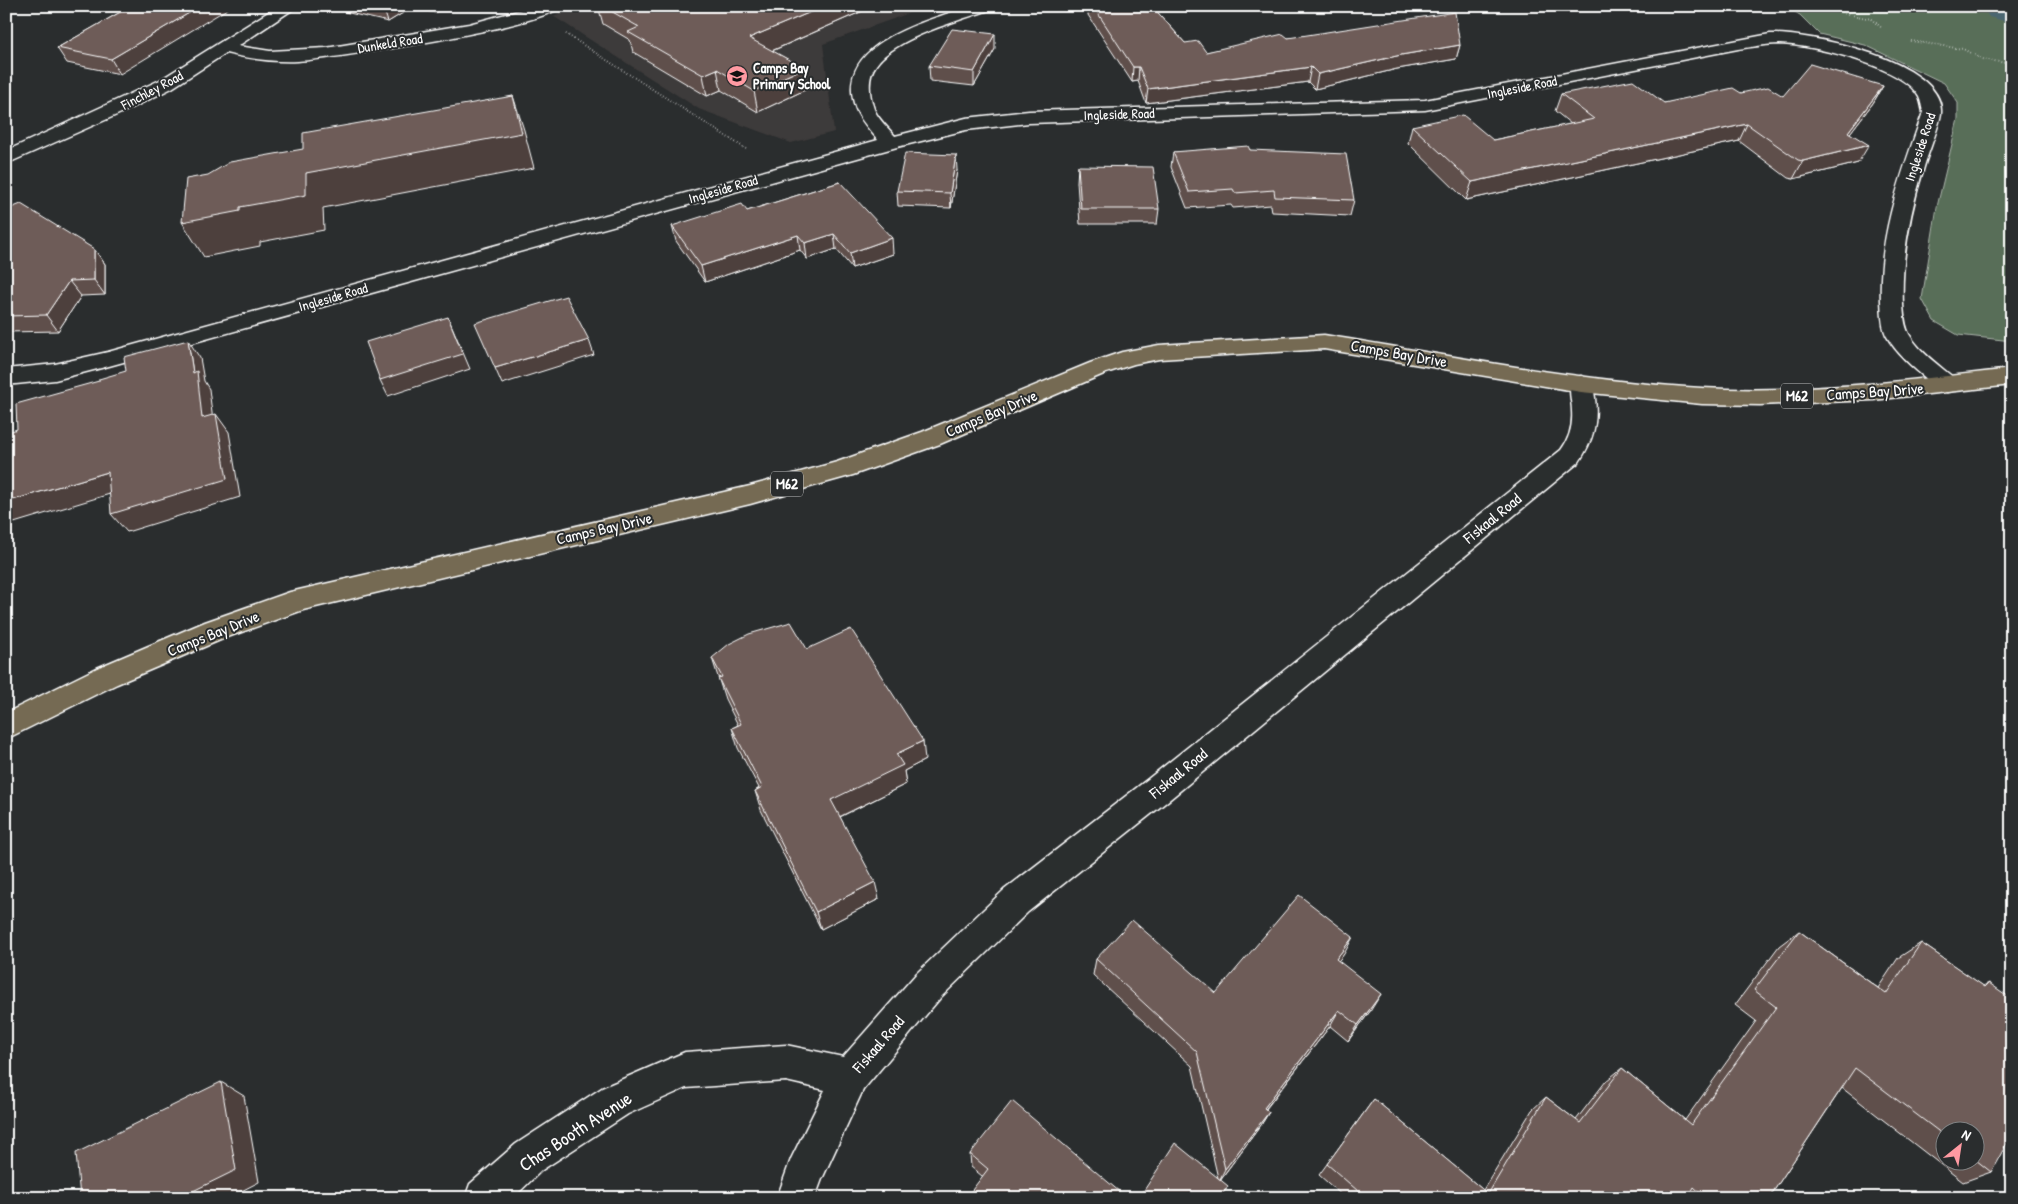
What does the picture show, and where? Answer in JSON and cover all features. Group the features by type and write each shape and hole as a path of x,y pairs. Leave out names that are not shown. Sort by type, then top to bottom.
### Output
{"main road":[{"name":"Camps Bay Drive","path":"6,727 107,676 215,630 300,600 750,494 844,469 931,438 1098,368 1130,357 1159,352 1324,342 1581,384 1702,396 1760,397 1873,392 2012,377"}],"street":[{"name":"Finchley Road","path":"6,158 166,84 290,6"},
{"name":"Dunkeld Road","path":"224,48 269,56 301,56 344,51 476,30 553,6"},
{"path":"890,142 865,109 860,84 867,64 875,54 901,37 986,6"},
{"name":"Ingleside Road","path":"6,376 55,372 118,357 890,142 966,124 1030,117 1425,105 1758,40 1780,39 1835,48 1862,55 1889,66 1911,79 1926,92 1933,102 1932,112 1905,193 1895,242 1892,288 1893,320 1895,330 1905,345 1947,384"},
{"name":"Fiskaal Road","path":"796,1198 805,1173 850,1077 929,984 1016,901 1159,789 1570,456 1580,443 1585,422 1581,384"},
{"name":"Chas Booth Avenue","path":"484,1198 529,1157 614,1101 685,1070 786,1063 850,1077"}],"path":[{"path":"1841,6 1843,13 1871,19 1886,32"},
{"path":"559,29 750,151"},
{"path":"1909,40 1963,49 1982,59 2012,64"}],"shaded area":[{"name":"Camps Bay Primary School","path":"579,6 929,6 823,44 834,132 791,143 699,109 553,16"}],"green space":[{"path":"1785,6 2012,6 2012,341 1958,335 1934,321 1922,299 1937,207 1958,119 1958,103 1944,83 1865,45 1819,34 1800,15"}],"building":[{"path":"131,6 201,6 111,59 57,48"},
{"path":"602,6 825,6 749,38 804,68 754,91 717,69 703,75 628,32 639,27"},
{"path":"1093,6 1152,6 1185,43 1198,41 1206,52 1283,34 1288,38 1455,12 1460,45 1401,55 1318,74 1311,67 1148,89 1139,67 1133,67"},
{"path":"952,29 995,34 974,72 929,66"},
{"path":"1810,64 1883,86 1848,132 1869,145 1803,161 1798,160 1747,124 1472,182 1412,126 1463,115 1493,140 1594,119 1561,94 1633,80 1664,103 1733,88 1741,93 1768,87 1783,96"},
{"path":"513,96 522,133 306,173 306,195 240,207 240,211 182,222 186,179 208,175 230,162 303,149 303,133"},
{"path":"1248,146 1250,150 1346,154 1354,200 1275,197 1274,190 1235,193 1233,189 1189,192 1173,152"},
{"path":"905,153 956,155 950,193 897,191"},
{"path":"1078,166 1153,167 1159,209 1081,209"},
{"path":"840,182 892,238 850,253 834,234 805,243 798,235 701,266 672,226 742,204 747,211"},
{"path":"21,204 94,249 94,280 69,281 46,315 6,316 6,210"},
{"path":"566,296 589,340 495,368 475,323"},
{"path":"448,317 463,354 380,380 366,342"},
{"path":"188,340 193,373 197,371 202,418 216,414 227,479 111,514 108,472 6,502 6,433 17,429 16,404 99,381 99,379 126,371 124,357"},
{"path":"791,622 807,649 851,629 923,741 896,754 903,765 831,800 875,882 816,912 755,791 762,787 732,728 741,724 718,678 722,677 712,658 729,644 749,634"},
{"path":"1299,895 1353,937 1336,959 1381,994 1358,1025 1339,1010 1264,1108 1269,1112 1225,1169 1197,1052 1096,959 1132,920 1216,993"},
{"path":"1799,931 1886,994 1921,943 1985,987 1989,983 2012,999 2012,1134 1991,1172 1986,1168 1986,1122 1936,1122 1936,1129 1855,1068 1769,1198 1706,1198 1694,1187 1688,1198 1366,1198 1327,1164 1374,1099 1488,1194 1546,1097 1580,1123 1622,1068 1691,1125 1776,1007 1754,990"},
{"path":"221,1082 236,1170 189,1193 189,1198 80,1198 76,1153"},
{"path":"1012,1101 1127,1198 966,1198 988,1169 970,1154"},
{"path":"1175,1143 1228,1186 1220,1198 1139,1198"}],"waterway":[{"path":"2007,6 2012,8"}],"place":[{"name":"Camps Bay Primary School","path":"737,76"}]}
